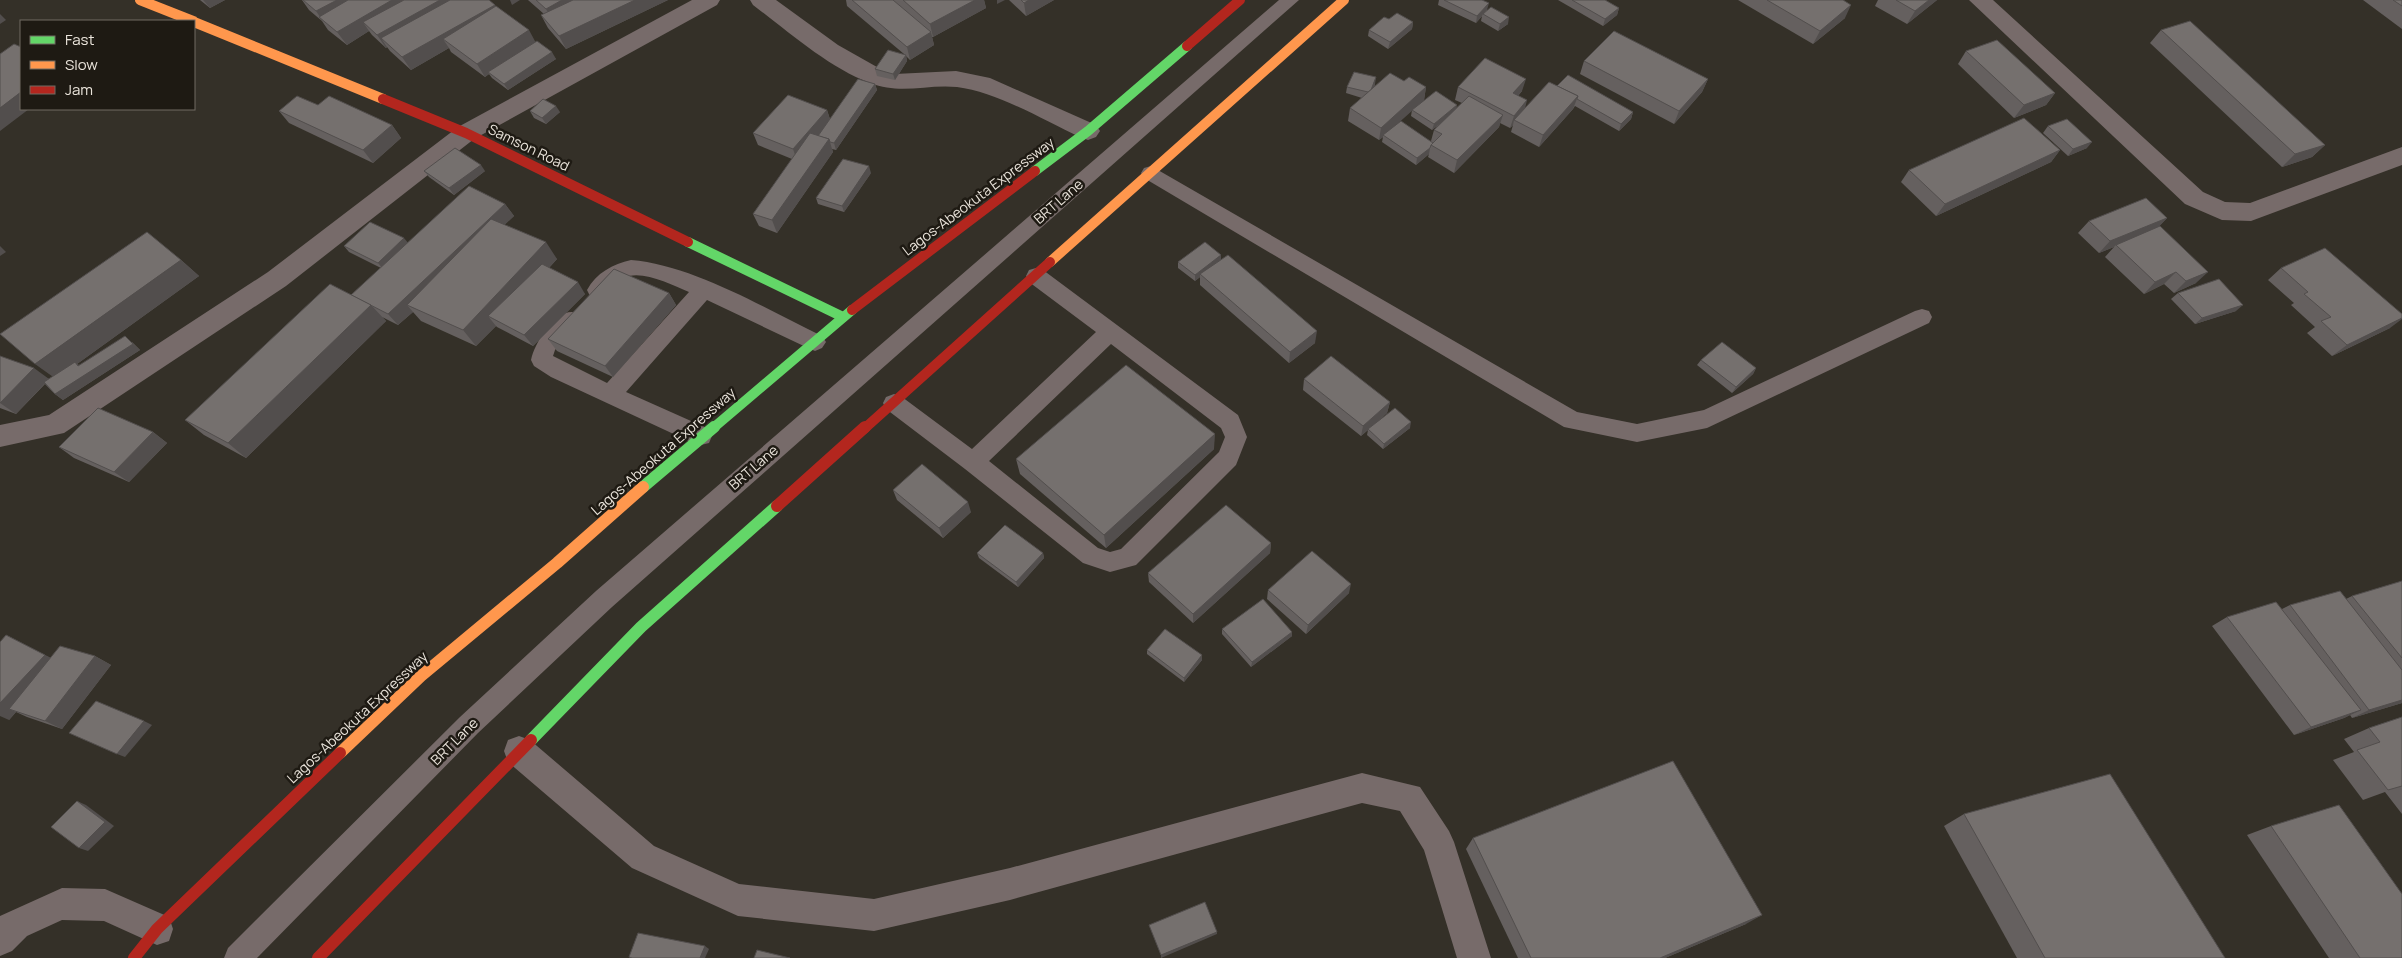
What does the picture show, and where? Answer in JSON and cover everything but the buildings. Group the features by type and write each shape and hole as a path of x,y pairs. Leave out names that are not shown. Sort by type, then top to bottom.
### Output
{"main road":[{"name":"Samson Road","path":"140,0 190,20"},
{"name":"Lagos-Abeokuta Expressway","path":"134,958 157,929 420,676 557,563 701,436 843,317 1088,131 1240,0"},
{"path":"318,958 641,627 894,404 1344,0"},
{"name":"Samson Road","path":"195,22 466,132 843,317"}],"street":[{"path":"0,436 55,425 277,279 466,132 708,0"},
{"path":"761,0 830,51 877,77 895,82 956,79 990,86 1088,131"},
{"path":"1980,0 2194,198 2222,211 2251,212 2402,156"},
{"path":"525,744 643,858 738,900 874,915 1010,884 1362,788 1409,798 1438,842 1474,958"},
{"path":"0,939 15,924 62,904 105,905 157,929"}],"lane":[{"name":"BRT Lane","path":"238,958 470,725 604,599 1290,0"},
{"path":"1151,173 1572,420 1637,433 1707,419 1922,317"},
{"path":"701,436 611,393 559,371 542,360 545,347 611,274 630,268 648,268 703,290 815,342"},
{"path":"894,404 973,462 1091,556 1110,562 1128,558 1228,458 1236,437 1230,422 1109,333 1036,276"},
{"path":"611,393 703,290"},
{"path":"973,462 1109,333"}],"traffic: fast":[{"path":"1035,171 1088,131 1187,46"},
{"path":"688,242 843,317"},
{"path":"643,487 852,310"},
{"path":"531,740 641,627 777,506"}],"traffic: slow":[{"path":"140,0 190,20"},
{"path":"1050,262 1344,0"},
{"path":"195,22 383,99"},
{"path":"340,753 421,676 557,563 643,487"}],"traffic: jam":[{"path":"1187,46 1240,0"},
{"path":"383,99 466,133 688,242"},
{"path":"852,310 1035,171"},
{"path":"777,506 1050,262"},
{"path":"318,958 531,740"},
{"path":"134,958 157,929 340,753"}]}
